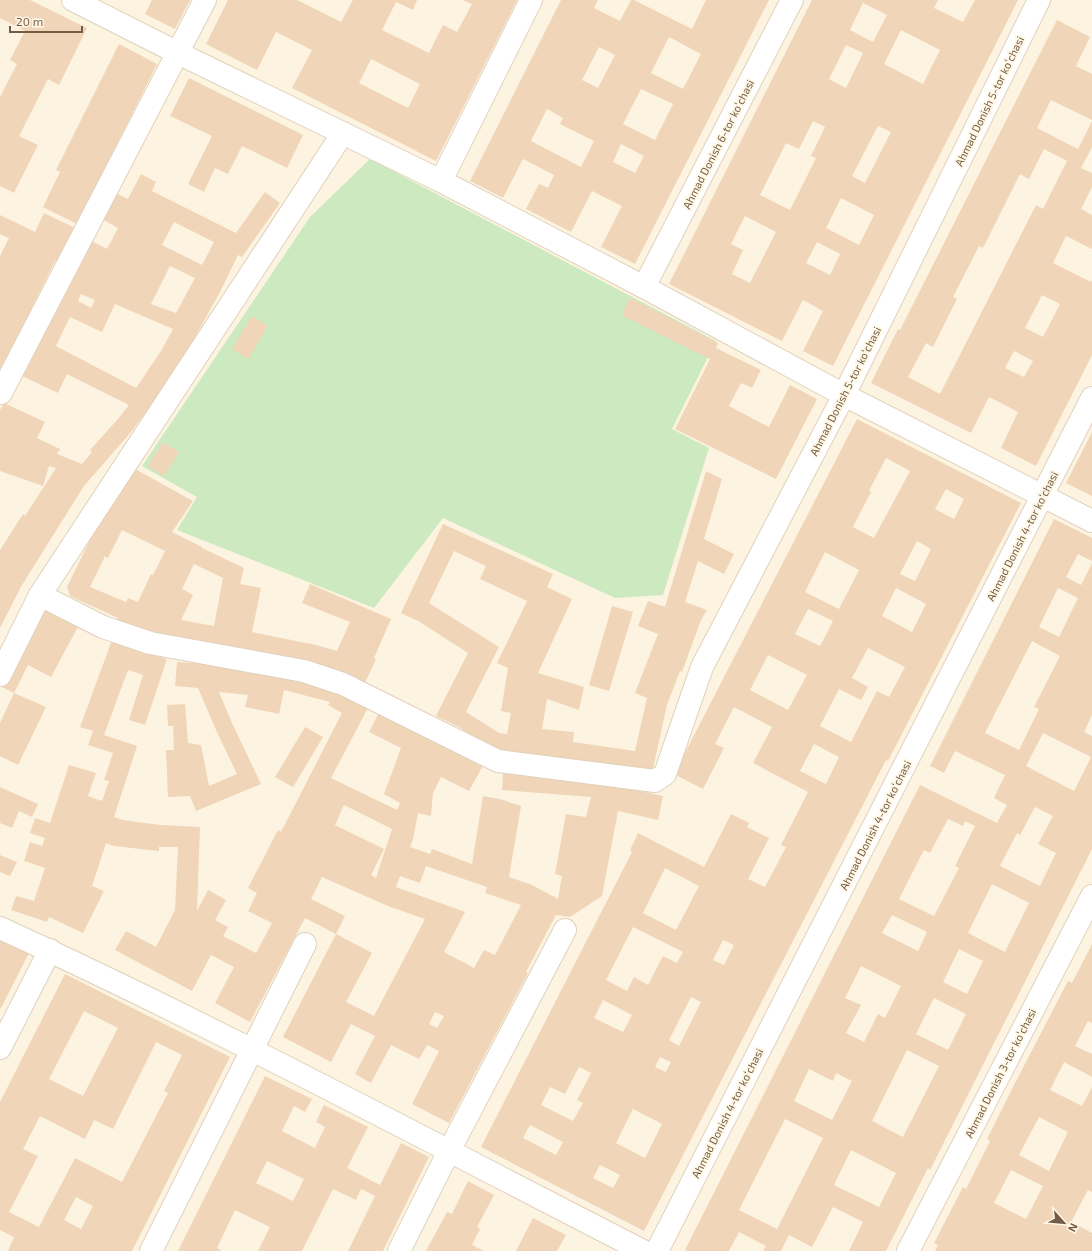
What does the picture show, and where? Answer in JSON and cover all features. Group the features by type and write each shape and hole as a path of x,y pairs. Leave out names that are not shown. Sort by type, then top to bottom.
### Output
{"street":[{"path":"74,0 178,53 440,181 644,287 844,395 1092,521"},
{"path":"1,393 205,0"},
{"path":"440,181 531,0"},
{"name":"Ahmad Donish 6-tor koʻchasi","path":"644,287 792,0"},
{"name":"Ahmad Donish 5-tor koʻchasi","path":"40,595 104,627 150,643 304,671 343,684 498,761 655,781 665,774 702,667 844,395 1039,0"},
{"path":"0,675 40,595 343,133"},
{"name":"Ahmad Donish 4-tor koʻchasi","path":"657,1251 1092,398"},
{"name":"Ahmad Donish 3-tor koʻchasi","path":"908,1251 1092,896"},
{"path":"0,928 50,950 252,1050 643,1251"},
{"path":"399,1251 565,930"},
{"path":"151,1251 305,944"},
{"path":"0,1048 50,950"}],"green space":[{"path":"370,159 716,341 672,429 709,448 663,595 615,598 443,518 374,608 177,530 197,497 142,466 310,217"}],"building":[{"path":"0,0 30,0 87,28 59,85 48,79 19,136 38,145 14,193 0,186 0,97 17,64 10,60 25,31 0,18"},
{"path":"152,0 190,0 175,29 145,14"},
{"path":"228,0 297,0 341,22 353,0 417,0 413,10 396,2 382,30 429,53 443,25 457,32 472,4 463,0 517,0 436,161 292,88 312,50 276,32 257,70 206,44","holes":["371,59 420,84 408,108 359,83"]},
{"path":"561,0 598,0 594,8 620,21 631,0 634,0 692,29 706,0 769,0 635,264 601,247 622,206 592,191 571,232 526,209 539,184 548,188 554,175 523,159 503,198 470,181","holes":["669,37 701,54 683,89 651,73","599,47 615,55 598,88 582,80","641,89 673,104 655,140 623,124","547,109 563,118 560,124 594,141 581,167 531,141","621,144 644,156 635,173 613,162"]},
{"path":"812,0 938,0 934,8 963,22 975,0 1018,0 833,366 803,351 823,311 803,300 782,341 669,284","holes":["863,3 887,15 873,42 850,30","901,30 940,50 923,84 884,64","846,45 863,53 846,88 829,79","813,121 825,127 811,156 816,158 790,210 760,195 786,143 799,149","878,126 891,132 865,183 852,176","841,198 874,215 859,245 826,228","745,216 776,232 750,283 732,274 743,250 731,244","817,242 840,254 830,275 806,263"]},
{"path":"1057,20 1090,37 1076,66 1092,74 1092,120 1051,100 1037,128 1078,149 1092,121 1092,147 1081,168 1092,173 1092,187 1081,209 1092,215 1092,249 1066,236 1053,263 1091,282 1092,280 1092,355 1036,466 1001,448 1018,412 989,397 971,433 871,383 898,329 900,330","holes":["1044,149 1067,161 1043,209 1036,205 940,394 908,377 926,343 933,347 957,299 953,297 979,246 983,248 1020,174 1029,179","1042,295 1060,304 1043,337 1025,328","1014,351 1033,361 1024,377 1005,368"]},
{"path":"119,44 157,64 77,224 43,207 60,172 56,170"},
{"path":"189,78 303,135 287,168 242,146 228,174 215,168 204,192 188,184 212,136 170,116"},
{"path":"141,174 156,182 152,191 236,233 265,192 280,203 242,257 238,255 220,292 180,364 131,432 84,486 22,585 0,628 0,550 23,514 25,516 56,468 49,466 43,486 0,471 0,410 4,403 45,422 37,438 60,449 57,454 82,464 92,452 90,450 129,405 67,374 58,393 22,376 86,238 107,249 118,228 98,217 111,191 128,199","holes":["174,222 214,242 202,265 162,245","170,266 195,278 176,313 151,304","81,294 95,300 91,308 78,301","115,304 173,329 161,351 136,388 56,346 70,317 102,332"]},
{"path":"44,213 75,228 58,263 55,261 0,372 0,256 9,238 0,234 0,215 35,232"},
{"path":"630,298 718,343 716,348 761,370 752,388 741,383 729,406 769,427 790,385 817,399 776,479 675,429 710,359 622,315"},
{"path":"252,316 268,326 248,359 232,349"},
{"path":"857,419 1021,503 888,761 886,760 644,1231 481,1147 632,852 630,850 638,833 704,867 731,814 749,823 747,827 769,838 748,879 765,887 786,847 781,845 808,792 753,763 772,727 734,707 715,744 724,748 703,789 674,774","holes":["886,458 910,471 874,538 853,527","946,489 964,499 954,519 935,509","917,541 931,549 915,581 900,574","825,552 859,570 839,609 805,592","896,588 926,604 912,632 882,616","808,609 833,621 820,646 795,634","868,648 905,667 889,697 877,691 851,742 820,726 839,689 861,700 868,687 852,678","768,655 807,675 788,710 750,690","814,744 839,757 826,784 800,771","665,868 699,886 676,930 643,913","633,927 683,952 677,963 663,956 648,985 634,977 627,991 606,980","723,940 734,945 724,965 713,960","691,997 701,1002 679,1046 669,1040","603,1000 632,1015 623,1032 594,1018","660,1057 671,1062 666,1072 655,1067","579,1067 591,1073 577,1100 583,1103 573,1121 541,1105 550,1087 565,1094","633,1109 662,1124 645,1158 616,1143","530,1125 563,1142 556,1155 523,1138","600,1165 620,1175 613,1188 593,1178"]},
{"path":"1092,432 1092,496 1066,483"},
{"path":"163,442 179,452 164,476 148,466"},
{"path":"135,469 193,501 172,532 244,568 240,584 261,588 252,632 316,645 337,651 350,622 302,603 310,584 391,619 374,658 376,659 364,685 150,637 117,621 118,618 70,596 67,587 109,501","holes":["122,530 165,551 153,575 151,574 138,602 128,598 126,602 90,587 105,556 108,558","194,564 223,578 214,626 181,620 193,595 182,589"]},
{"path":"706,471 722,479 704,539 734,554 724,574 698,561 685,602 707,610 701,620 682,672 680,671 667,705 652,773 494,751 459,727 436,716 468,653 420,622 401,613 443,524 553,574 547,587 572,599 538,673 584,687 579,710 547,699 542,729 574,732 573,742 635,751 647,698 635,693 658,634 638,626 648,601 665,607","holes":["454,551 486,566 480,579 527,601 497,663 508,668 501,711 511,713 507,734 499,733 466,712 499,647 429,603"]},
{"path":"1054,519 1092,538 1092,561 1078,554 1066,577 1081,585 1092,563 1092,715 1084,732 1092,736 1092,849 930,1170 928,1168 886,1251 849,1251 863,1222 833,1207 812,1247 789,1235 781,1251 763,1251 766,1246 739,1232 729,1251 685,1250 920,785 997,823 1007,805 994,798 1005,775 955,751 944,773 930,766","holes":["1058,588 1078,598 1059,637 1039,627","1032,641 1060,656 1034,707 1039,709 1019,750 985,733","1043,733 1091,757 1074,791 1026,766","1035,807 1053,816 1038,844 1056,853 1040,886 1000,866 1017,833 1020,835","948,819 963,826 965,821 975,826 955,866 959,868 934,916 899,899 924,850 930,853","992,884 1029,903 1005,952 968,933","892,915 927,932 918,951 882,933","959,949 983,961 967,994 943,982","861,966 901,986 885,1018 878,1014 864,1042 846,1033 861,1005 845,998","934,998 966,1014 948,1050 916,1034","907,1050 939,1066 903,1137 872,1121","809,1069 833,1081 836,1073 852,1081 832,1120 794,1101","785,1119 823,1138 777,1229 739,1210","851,1150 896,1173 879,1207 834,1185"]},
{"path":"44,606 79,625 51,677 28,665 14,693 2,687"},
{"path":"612,606 633,612 609,691 589,685"},
{"path":"112,640 167,659 145,725 129,720 143,675 128,670 104,735 137,746 114,817 123,820 160,825 200,827 197,911 208,890 226,900 215,920 228,927 223,936 256,953 272,923 248,911 257,893 248,888 278,830 281,832 342,713 328,705 330,702 284,690 279,714 245,707 248,695 219,692 261,784 196,811 190,796 168,797 166,750 174,750 173,726 168,726 167,705 185,704 188,743 201,745 209,786 237,774 198,688 175,686 177,662 254,667 288,674 370,704 331,778 397,810 400,803 384,794 401,748 369,732 381,709 485,762 469,791 441,777 433,793 431,816 418,813 410,847 430,854 432,849 472,864 483,796 500,799 521,806 509,877 532,885 558,899 562,876 555,874 566,814 586,817 591,797 502,790 503,773 594,781 663,796 658,820 618,811 602,896 570,917 556,915 526,972 528,973 449,1123 412,1104 439,1051 427,1045 419,1059 391,1045 371,1083 355,1074 375,1036 351,1024 331,1062 283,1037 336,934 305,918 250,1022 215,1003 234,967 211,955 192,991 115,950 126,931 156,947 175,910 178,847 159,847 159,851 114,846 106,843 92,886 104,891 83,933 49,917 47,922 11,910 16,896 34,901 45,868 24,861 30,842 42,846 45,838 30,833 35,818 50,823 69,765 96,773 88,796 102,801 109,781 104,780 113,753 88,745 93,731 80,727","holes":["344,805 392,829 376,878 371,875 384,849 335,825","426,866 487,887 485,893 521,905 495,955 484,950 474,968 444,952 465,912 396,887 400,876 420,883","322,877 388,906 425,919 374,1016 346,1002 372,953 336,934 345,916 311,899","435,1012 444,1016 437,1028 429,1024"]},
{"path":"14,693 46,707 18,765 0,756 0,723"},
{"path":"305,727 323,737 293,787 275,777"},
{"path":"0,787 38,804 32,817 19,811 12,828 0,823"},
{"path":"0,855 17,862 10,876 0,872"},
{"path":"2,939 29,953 0,1010 0,942"},
{"path":"1092,944 1092,1023 1088,1021 1075,1046 1092,1054 1092,1077 1064,1062 1050,1090 1082,1106 1092,1087 1092,1192 1088,1190 1071,1222 1092,1233 1092,1251 935,1251 938,1245 934,1243 963,1187 966,1189 990,1141 987,1139 1014,1085 1068,981 1072,983","holes":["1039,1117 1068,1132 1049,1171 1019,1155","1011,1170 1043,1186 1026,1219 994,1203"]},
{"path":"65,974 230,1057 132,1251 8,1251 14,1237 0,1230 0,1102","holes":["84,1011 118,1028 83,1096 49,1079","156,1042 182,1055 164,1091 168,1093 122,1182 75,1158 39,1227 9,1212 38,1156 23,1149 40,1116 85,1139 94,1120 113,1129","76,1197 93,1206 81,1229 64,1220"]},
{"path":"265,1076 312,1099 305,1112 294,1106 282,1131 315,1148 325,1127 316,1122 324,1105 368,1127 347,1168 380,1185 401,1143 429,1157 383,1251 348,1251 375,1196 361,1189 356,1200 333,1189 302,1251 258,1251 270,1227 235,1210 217,1248 222,1251 178,1251","holes":["267,1161 304,1179 293,1201 256,1183"]},
{"path":"468,1181 494,1195 477,1227 480,1229 472,1245 484,1251 426,1251 447,1212 452,1214"},
{"path":"533,1218 566,1235 557,1251 516,1251"}]}
